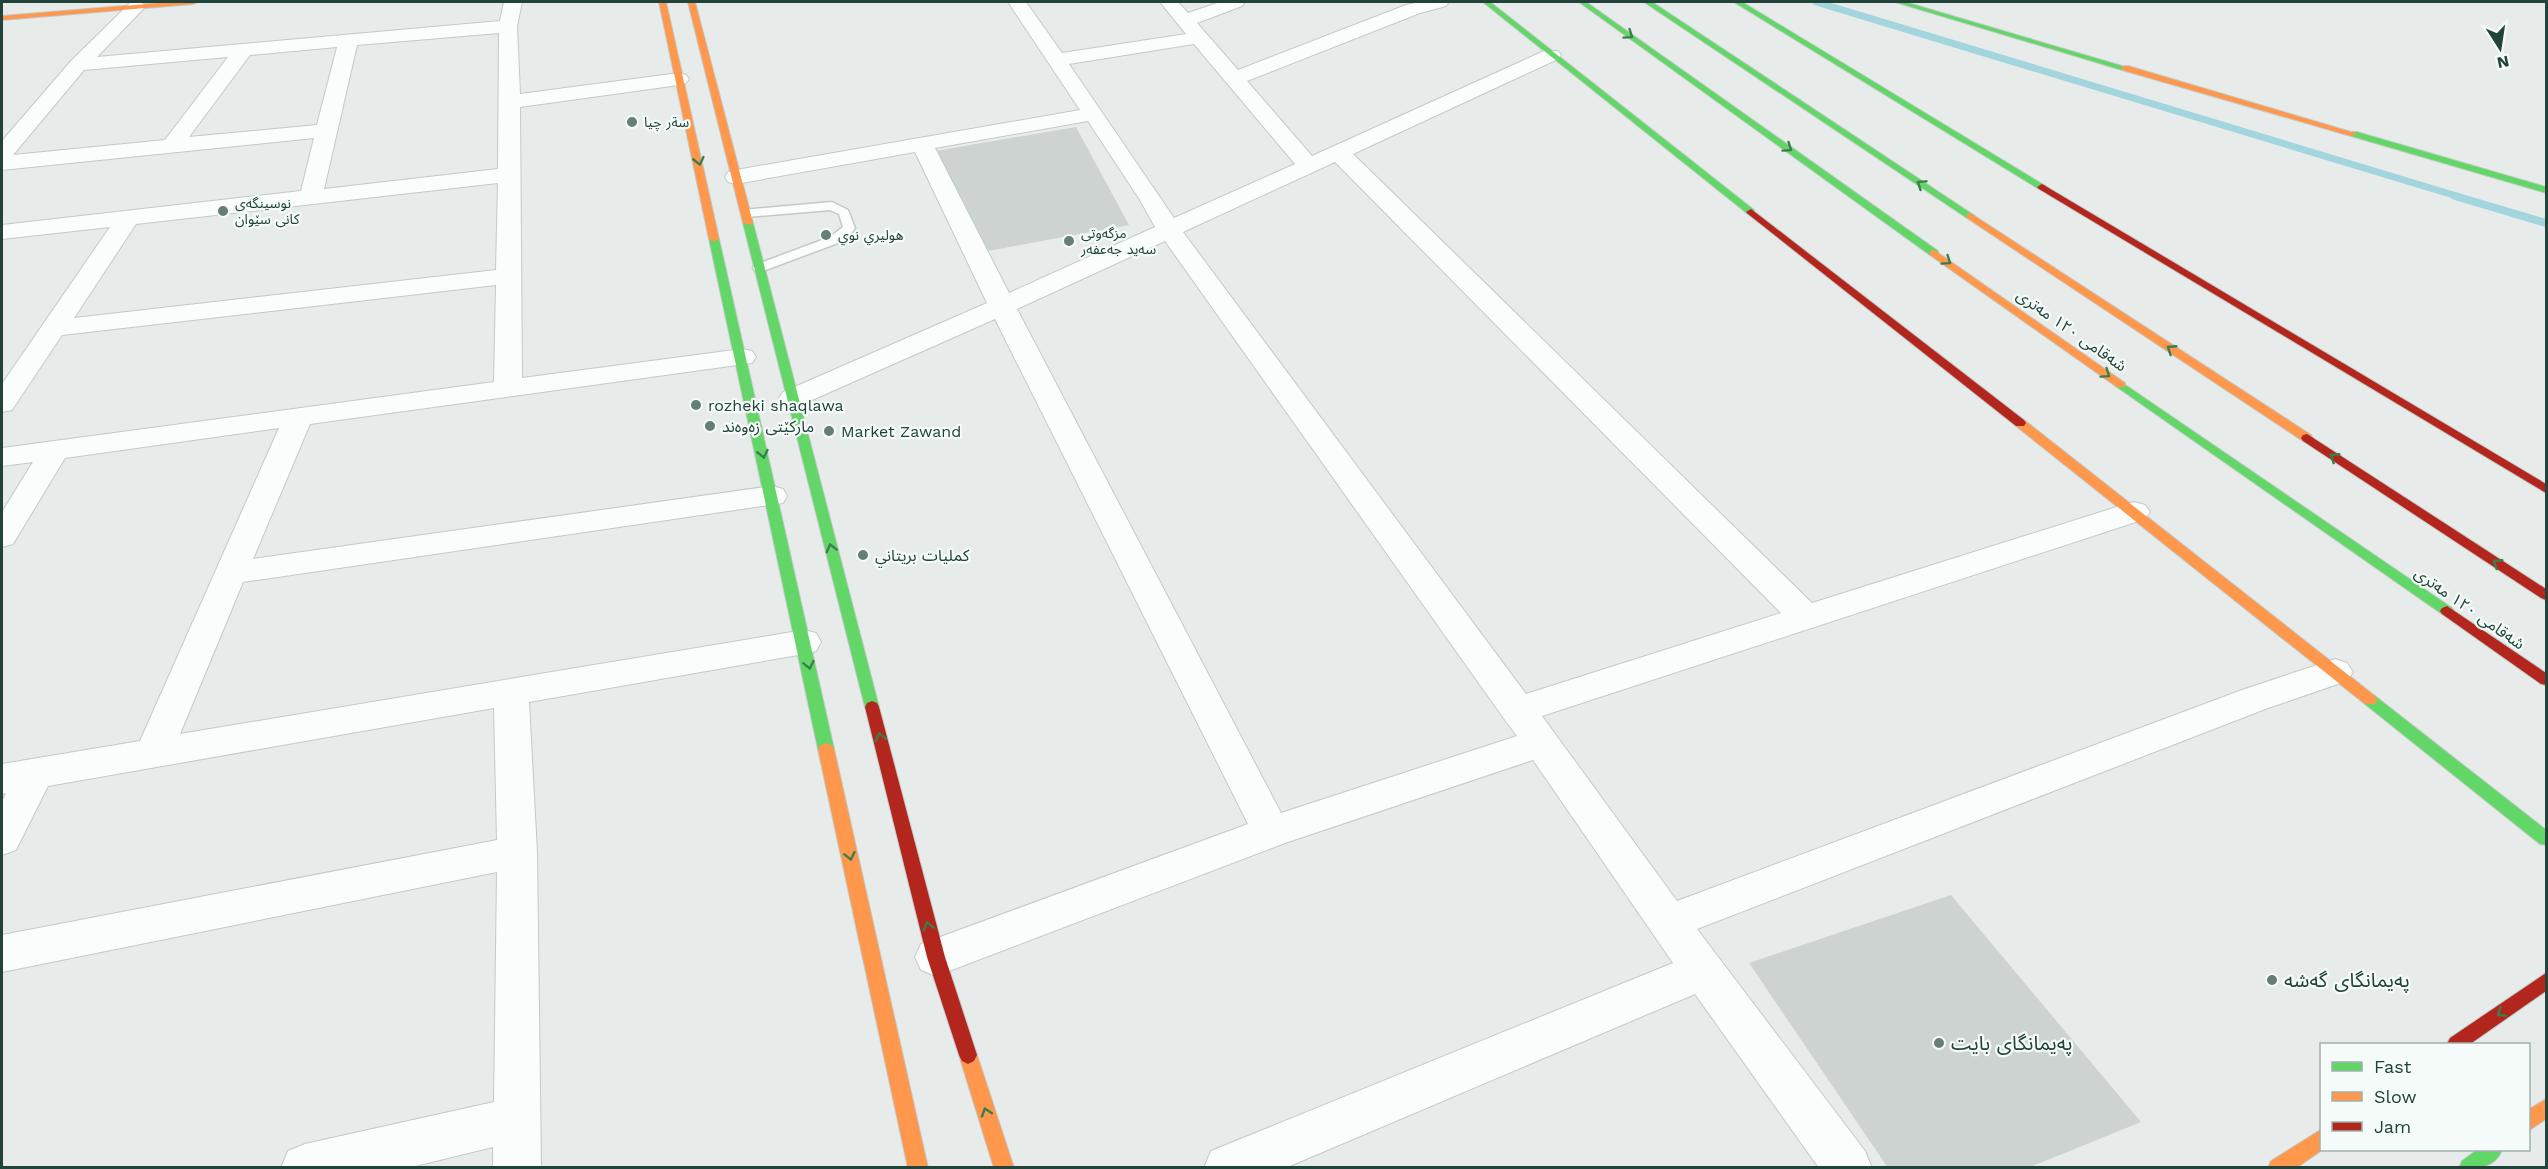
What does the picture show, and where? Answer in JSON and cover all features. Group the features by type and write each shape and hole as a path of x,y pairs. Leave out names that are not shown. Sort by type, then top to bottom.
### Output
{"main road":[{"path":"2,18 193,2"},
{"path":"663,2 686,45 736,177 936,957 1004,1167"},
{"path":"691,2 679,79 742,357 918,1167"},
{"path":"1486,2 2547,839"},
{"name":"شەقامی ١٢٠ مەتری","path":"1581,2 2062,344 2547,680"},
{"path":"1648,2 2115,313 2547,595"},
{"path":"1738,2 1755,8 2223,297 2547,489"},
{"path":"1899,2 2547,190"},
{"path":"2457,1043 2547,981"},
{"path":"2530,1121 2547,1108"},
{"path":"2278,1167 2320,1139"}],"street":[{"path":"508,388 510,102 508,26 513,2"},
{"path":"1017,2 1094,114 1169,230 1518,710 1703,971 1848,1167"},
{"path":"1169,2 1309,166"},
{"path":"1186,20 1236,2"},
{"path":"1236,78 1413,9 1440,2"},
{"path":"2,154 78,65 137,6"},
{"path":"78,65 508,26"},
{"path":"1057,60 1201,37"},
{"path":"310,197 348,41"},
{"path":"172,146 244,50"},
{"path":"793,398 1002,306 1551,55"},
{"path":"510,102 679,79"},
{"path":"736,177 923,146 1094,114"},
{"path":"2,163 328,130"},
{"path":"923,146 1002,306 1271,832"},
{"path":"1338,153 1806,618"},
{"path":"2,232 509,175"},
{"path":"2,404 128,218"},
{"path":"52,328 508,276"},
{"path":"2,457 299,415 742,357"},
{"path":"154,751 299,415"},
{"path":"2,537 55,450"},
{"path":"229,573 772,496"},
{"path":"1518,710 2134,512"},
{"path":"2,839 19,776 154,751 804,642"},
{"path":"1668,922 2254,699 2335,672"},
{"path":"511,692 517,852 517,1167"},
{"path":"936,957 1271,832 1540,743"},
{"path":"2,954 517,852"},
{"path":"1228,1167 1703,971"},
{"path":"304,1167 517,1119"}],"lane":[{"path":"746,213 832,206 844,212 849,228 834,240 759,268"}],"building":[{"path":"1076,127 1129,225 982,252 935,151"},
{"name":"پەیمانگای بایت","path":"1951,895 2141,1122 2028,1168 1888,1168 1749,963"}],"waterway":[{"path":"1816,2 2460,197"},
{"path":"2455,196 2546,223"}],"traffic: fast":[{"path":"1486,2 1751,212"},
{"path":"1582,2 1934,253"},
{"path":"1648,2 1970,216"},
{"path":"1738,2 2042,187"},
{"path":"1899,2 2125,68"},
{"path":"2354,134 2546,190"},
{"path":"748,223 872,707"},
{"path":"714,239 826,749"},
{"path":"2121,385 2447,611"},
{"path":"2370,700 2546,839"},
{"path":"2469,1168 2491,1151"}],"traffic: slow":[{"path":"2,18 193,2"},
{"path":"662,2 714,239"},
{"path":"691,2 748,223"},
{"path":"2125,68 2354,134"},
{"path":"1970,216 2307,438"},
{"path":"1934,253 2121,385"},
{"path":"2020,423 2370,700"},
{"path":"826,749 918,1168"},
{"path":"968,1055 1004,1168"},
{"path":"2530,1120 2546,1108"},
{"path":"2278,1168 2320,1139"}],"traffic: jam":[{"path":"2042,187 2546,489"},
{"path":"1751,212 2020,423"},
{"path":"2307,438 2546,595"},
{"path":"2447,611 2546,680"},
{"path":"872,707 936,957 968,1055"},
{"path":"2457,1043 2546,981"}],"place":[{"name":"سةر چيا","path":"632,122"},
{"name":"نوسینگەی کانی سێوان","path":"223,211"},
{"name":"هوليري نوي","path":"826,235"},
{"name":"مزگەوتی سەید جەعفەر","path":"1069,241"},
{"name":"rozheki shaqlawa","path":"696,405"},
{"name":"مارکێتی زەوەند","path":"710,426"},
{"name":"Market Zawand","path":"829,431"},
{"name":"كمليات بريتاني","path":"863,555"},
{"name":"پەیمانگای گەشە","path":"2272,980"},
{"name":"پەیمانگای بایت","path":"1939,1043"}]}
